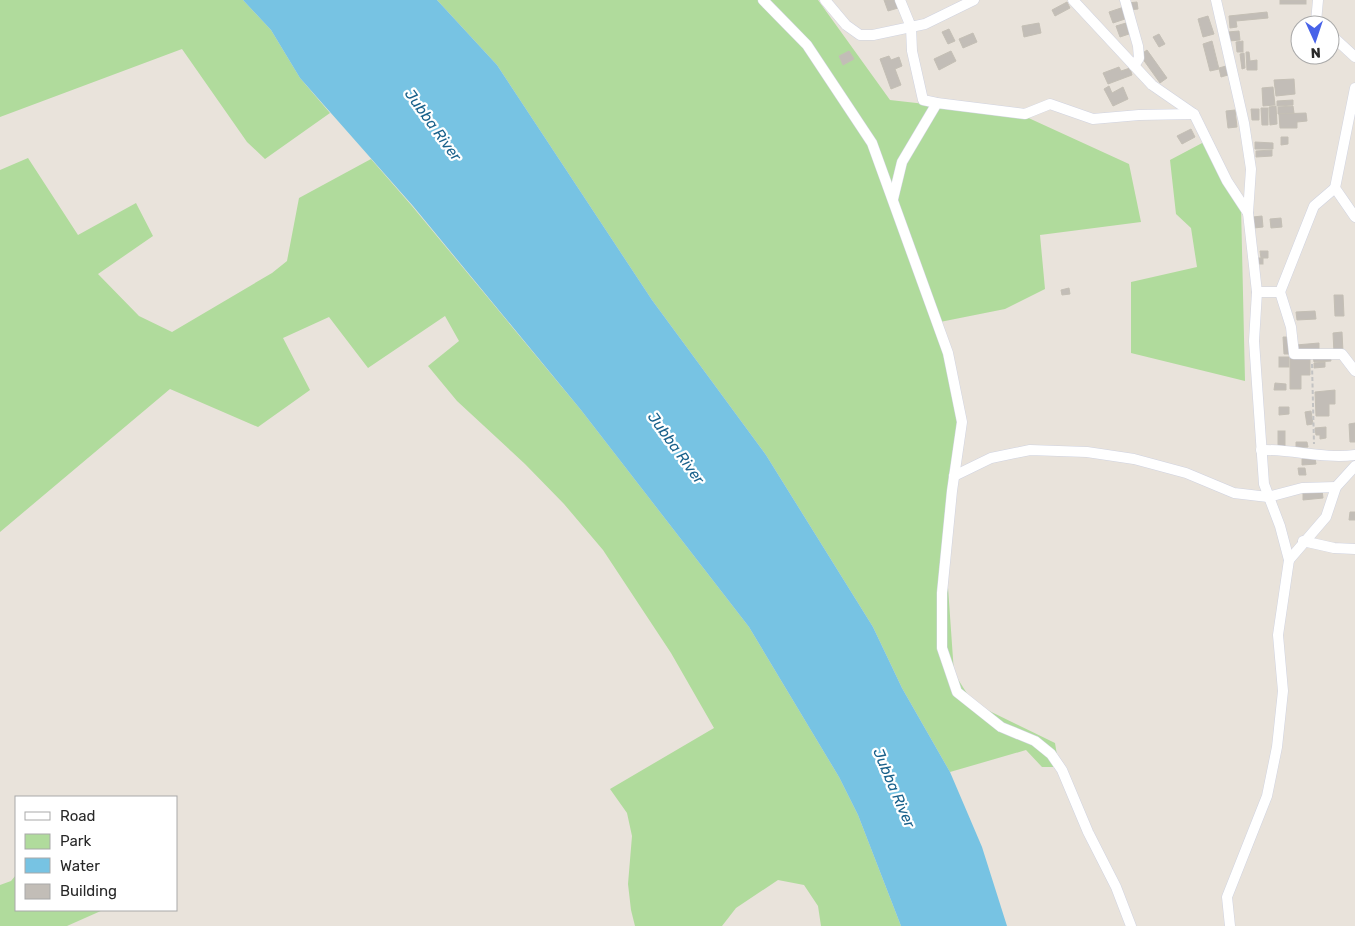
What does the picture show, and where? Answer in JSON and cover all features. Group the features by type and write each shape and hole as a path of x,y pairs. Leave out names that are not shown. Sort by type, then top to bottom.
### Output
{"street":[{"path":"763,0 807,45 872,143 948,353 962,422 954,476 942,592 942,648 957,692 1001,727 1035,741 1051,754 1062,770 1088,832 1116,887 1131,926"},
{"path":"825,0 846,25 860,35 874,35 925,24 974,0"},
{"path":"900,0 911,27 912,51 923,100 1025,114 1050,104 1093,119 1139,115 1194,114"},
{"path":"1073,0 1152,85 1194,114 1227,181 1248,213"},
{"path":"1125,0 1138,46 1139,58 1134,66"},
{"path":"1216,0 1233,69 1251,169 1248,213 1257,292 1254,341 1264,484 1280,526 1289,560 1278,636 1283,691 1277,747 1267,796 1227,897 1230,926"},
{"path":"1317,15 1318,0"},
{"path":"1340,43 1355,57"},
{"path":"1355,88 1335,188 1314,206 1280,292 1291,326 1294,354 1342,354 1355,371"},
{"path":"892,200 902,162 937,103"},
{"path":"1335,188 1355,217"},
{"path":"1257,292 1280,292"},
{"path":"954,476 991,458 1030,450 1087,452 1134,459 1186,473 1234,493 1268,497 1302,488 1336,487"},
{"path":"1261,450 1342,457 1355,455"},
{"path":"1289,560 1326,517 1336,487 1355,466"},
{"path":"1304,541 1334,548 1355,549"}],"path":[{"path":"1311,354 1314,455"}],"green space":[{"path":"0,0 243,0 271,30 300,78 330,113 265,159 247,142 182,49 0,117"},
{"path":"437,0 818,0 890,100 1022,115 1129,164 1141,222 1040,235 1045,289 1005,309 935,323 963,402 947,573 954,673 973,703 1055,743 1059,767 1042,767 1026,750 950,772 902,688 873,627 766,455 652,300 497,65"},
{"path":"1204,142 1241,206 1245,381 1131,353 1131,282 1197,267 1191,228 1176,214 1170,160"},
{"path":"28,158 78,235 136,203 153,236 98,274 139,316 172,332 272,273 287,261 299,198 371,159 581,410 749,627 839,777 858,815 901,926 821,926 818,906 804,885 778,880 736,908 722,926 635,926 628,884 632,836 627,813 610,789 714,728 671,653 603,550 564,504 525,464 457,401 428,366 459,341 445,316 368,368 329,317 283,338 310,390 258,427 170,389 0,532 0,170"},
{"path":"15,876 15,911 101,911 67,926 0,926 0,885 11,881"}],"water":[{"name":"Jubba River","path":"243,0 437,0 497,65 652,300 766,455 873,627 902,688 950,772 982,847 1007,926 901,926 858,815 839,777 749,627 581,410 413,206 300,78 271,30"}],"building":[{"path":"884,0 895,0 898,8 888,11"},
{"path":"1280,0 1306,0 1306,4 1280,4"},
{"path":"1067,2 1070,8 1055,16 1052,10"},
{"path":"1137,2 1138,9 1128,10 1127,3"},
{"path":"1124,7 1128,18 1113,23 1109,12"},
{"path":"1267,12 1268,18 1236,21 1237,27 1230,28 1229,16"},
{"path":"1208,16 1214,34 1203,37 1198,19"},
{"path":"1039,23 1041,33 1024,37 1022,26"},
{"path":"1126,23 1129,34 1120,37 1116,26"},
{"path":"949,29 955,41 948,44 942,32"},
{"path":"1239,31 1240,40 1229,41 1228,32"},
{"path":"973,33 977,42 963,48 959,39"},
{"path":"1159,34 1165,44 1159,47 1153,37"},
{"path":"1212,41 1219,69 1210,71 1203,44"},
{"path":"1243,41 1243,52 1237,52 1236,42"},
{"path":"1147,50 1167,78 1160,83 1140,55"},
{"path":"849,51 854,59 843,65 839,56"},
{"path":"951,51 956,61 939,70 934,59"},
{"path":"1246,52 1249,52 1250,61 1257,60 1257,70 1247,70"},
{"path":"1244,53 1245,68 1242,69 1240,54"},
{"path":"889,56 891,60 899,57 902,66 895,69 901,85 891,89 880,59"},
{"path":"1226,66 1228,75 1221,77 1219,68"},
{"path":"1119,67 1121,71 1130,68 1132,75 1108,84 1103,73"},
{"path":"1294,79 1295,94 1276,96 1274,80"},
{"path":"1109,86 1112,93 1123,87 1128,99 1113,106 1104,89"},
{"path":"1273,87 1275,105 1263,106 1262,88"},
{"path":"1293,100 1293,105 1277,106 1277,101"},
{"path":"1276,106 1277,124 1270,125 1269,107"},
{"path":"1293,106 1294,113 1278,114 1278,107"},
{"path":"1261,108 1268,108 1268,125 1262,125"},
{"path":"1251,109 1259,109 1259,120 1252,120"},
{"path":"1235,110 1237,127 1228,128 1226,111"},
{"path":"1306,113 1307,121 1297,122 1297,128 1280,128 1279,114"},
{"path":"1191,129 1195,137 1182,144 1177,136"},
{"path":"1281,137 1288,137 1288,144 1281,145"},
{"path":"1255,142 1273,143 1273,149 1255,149"},
{"path":"1272,150 1272,156 1256,157 1256,151"},
{"path":"1262,216 1263,227 1254,228 1253,217"},
{"path":"1281,218 1282,227 1271,228 1270,219"},
{"path":"1260,251 1268,251 1268,258 1261,258"},
{"path":"1257,258 1263,258 1263,264 1257,264"},
{"path":"1069,288 1070,294 1062,295 1061,290"},
{"path":"1334,295 1343,295 1344,316 1335,316"},
{"path":"1315,311 1316,319 1297,320 1296,312"},
{"path":"1342,332 1343,352 1334,353 1333,333"},
{"path":"1283,337 1290,337 1291,354 1284,354"},
{"path":"1319,343 1319,351 1297,353 1296,345"},
{"path":"1330,355 1331,361 1314,362 1313,356"},
{"path":"1290,356 1310,356 1310,375 1301,375 1301,389 1290,389"},
{"path":"1279,357 1289,357 1289,367 1279,367"},
{"path":"1325,362 1325,367 1314,368 1314,363"},
{"path":"1275,383 1286,384 1286,390 1274,390"},
{"path":"1335,390 1335,404 1329,404 1329,416 1316,416 1315,392"},
{"path":"1279,407 1289,407 1289,414 1279,415"},
{"path":"1311,411 1313,424 1307,425 1305,412"},
{"path":"1355,423 1355,442 1350,442 1349,424"},
{"path":"1326,427 1326,438 1320,439 1320,435 1316,435 1315,428"},
{"path":"1278,431 1285,431 1285,447 1278,447"},
{"path":"1296,442 1307,442 1308,447 1296,448"},
{"path":"1315,458 1316,464 1302,465 1302,459"},
{"path":"1298,468 1305,468 1306,475 1299,475"},
{"path":"1322,490 1323,498 1303,500 1303,491"},
{"path":"1350,512 1355,512 1355,520 1349,520"}]}
